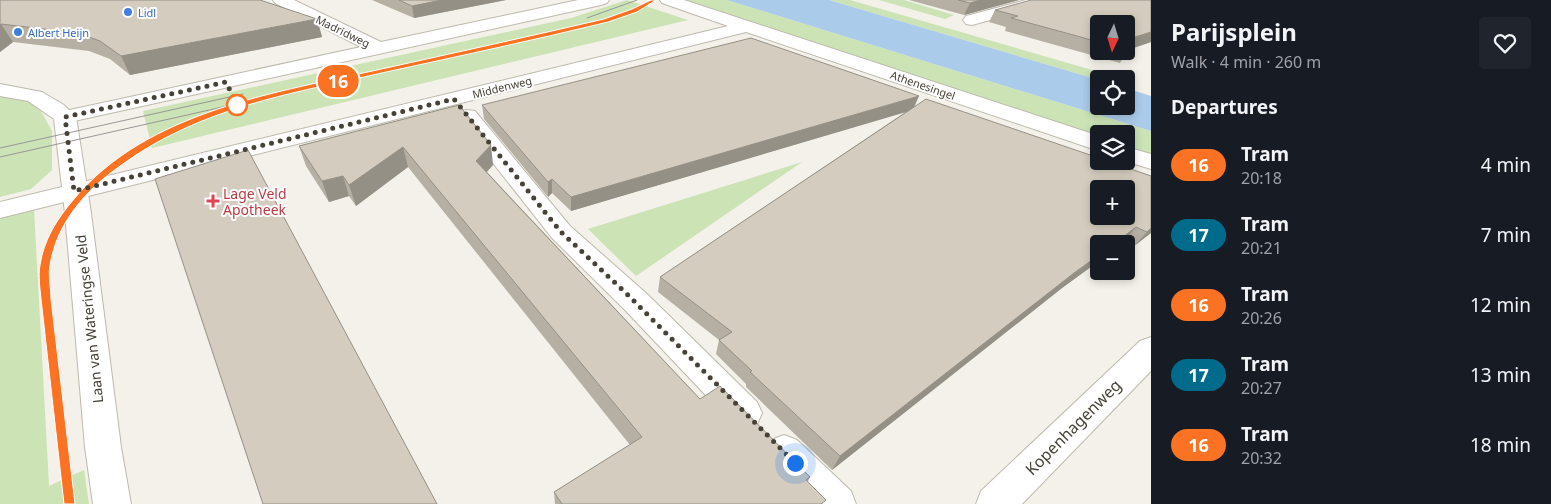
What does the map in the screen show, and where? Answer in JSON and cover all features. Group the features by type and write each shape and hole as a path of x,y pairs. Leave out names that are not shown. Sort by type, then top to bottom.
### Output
{"street":[{"name":"Madridweg","path":"280,0 378,48"},
{"path":"0,90 25,92 49,102 65,117 601,0"},
{"path":"668,0 748,26"},
{"path":"972,20 1045,0"},
{"name":"Middenweg","path":"0,210 748,26"},
{"name":"Athenesingel","path":"748,26 1090,141"},
{"path":"454,99 561,232 628,295 837,504"},
{"name":"Laan van Wateringse Veld","path":"65,117 102,448 112,504"},
{"path":"1135,157 1151,162"},
{"name":"Kopenhagenweg","path":"995,504 1151,350"}],"green space":[{"path":"627,0 688,20 152,148 143,111 571,18"},
{"path":"727,0 1090,112 1090,115 1099,115 1132,125 1090,125 1090,135 686,1"},
{"path":"829,0 850,0 1092,70 1090,70 1090,77"},
{"path":"879,0 904,0 954,15 945,19"},
{"path":"0,94 23,98 38,106 52,131 52,170 31,189 0,197"},
{"path":"1135,126 1151,131 1151,155 1135,150"},
{"path":"802,162 636,276 588,229"},
{"path":"34,209 49,486 84,470 89,504 0,504 0,218"}],"water":[{"path":"727,0 829,0 1090,77 1090,112"},
{"path":"1135,91 1151,96 1151,131 1099,115 1135,115"}],"building":[{"path":"0,0 260,0 317,19 121,56 100,41 78,33 0,25"},
{"path":"399,0 442,0 412,6"},
{"path":"958,0 980,0 970,3"},
{"path":"1031,0 1151,0 1151,32 1135,37 1135,15 1090,15 1090,40 1011,18 1018,16 995,10"},
{"path":"751,38 919,96 571,197 552,179 548,182 482,105"},
{"path":"926,99 1090,155 1090,170 1134,170 1151,176 1151,228 1147,232 1136,227 1126,235 1090,235 1090,261 840,456 750,372 752,371 719,340 732,332 660,277"},
{"path":"459,105 491,145 476,161 700,399 720,386 810,477 806,480 826,500 821,504 562,504 554,492 642,437 403,147 349,185 343,176 322,181 299,146"},
{"path":"248,150 437,504 263,504 155,179"}],"tram line":[{"path":"587,18 637,0"},
{"path":"0,157 588,25 621,16 653,0"},
{"name":"16","path":"69,504 44,267 52,238 63,217 74,202 99,177 127,155 164,134 187,123 239,104 605,21 621,16 653,0"},
{"path":"0,148 243,94"},
{"path":"69,504 44,282 47,252 59,225 76,200 99,178 151,142 204,116"}],"place":[{"name":"Lidl","path":"128,12"},
{"name":"Albert Heijn","path":"18,32"},
{"name":"Lage Veld Apotheek","path":"213,201"}],"route":[{"path":"237,105 226,82 65,117 66,139 74,191 454,99 561,232 628,295 795,463"}]}
